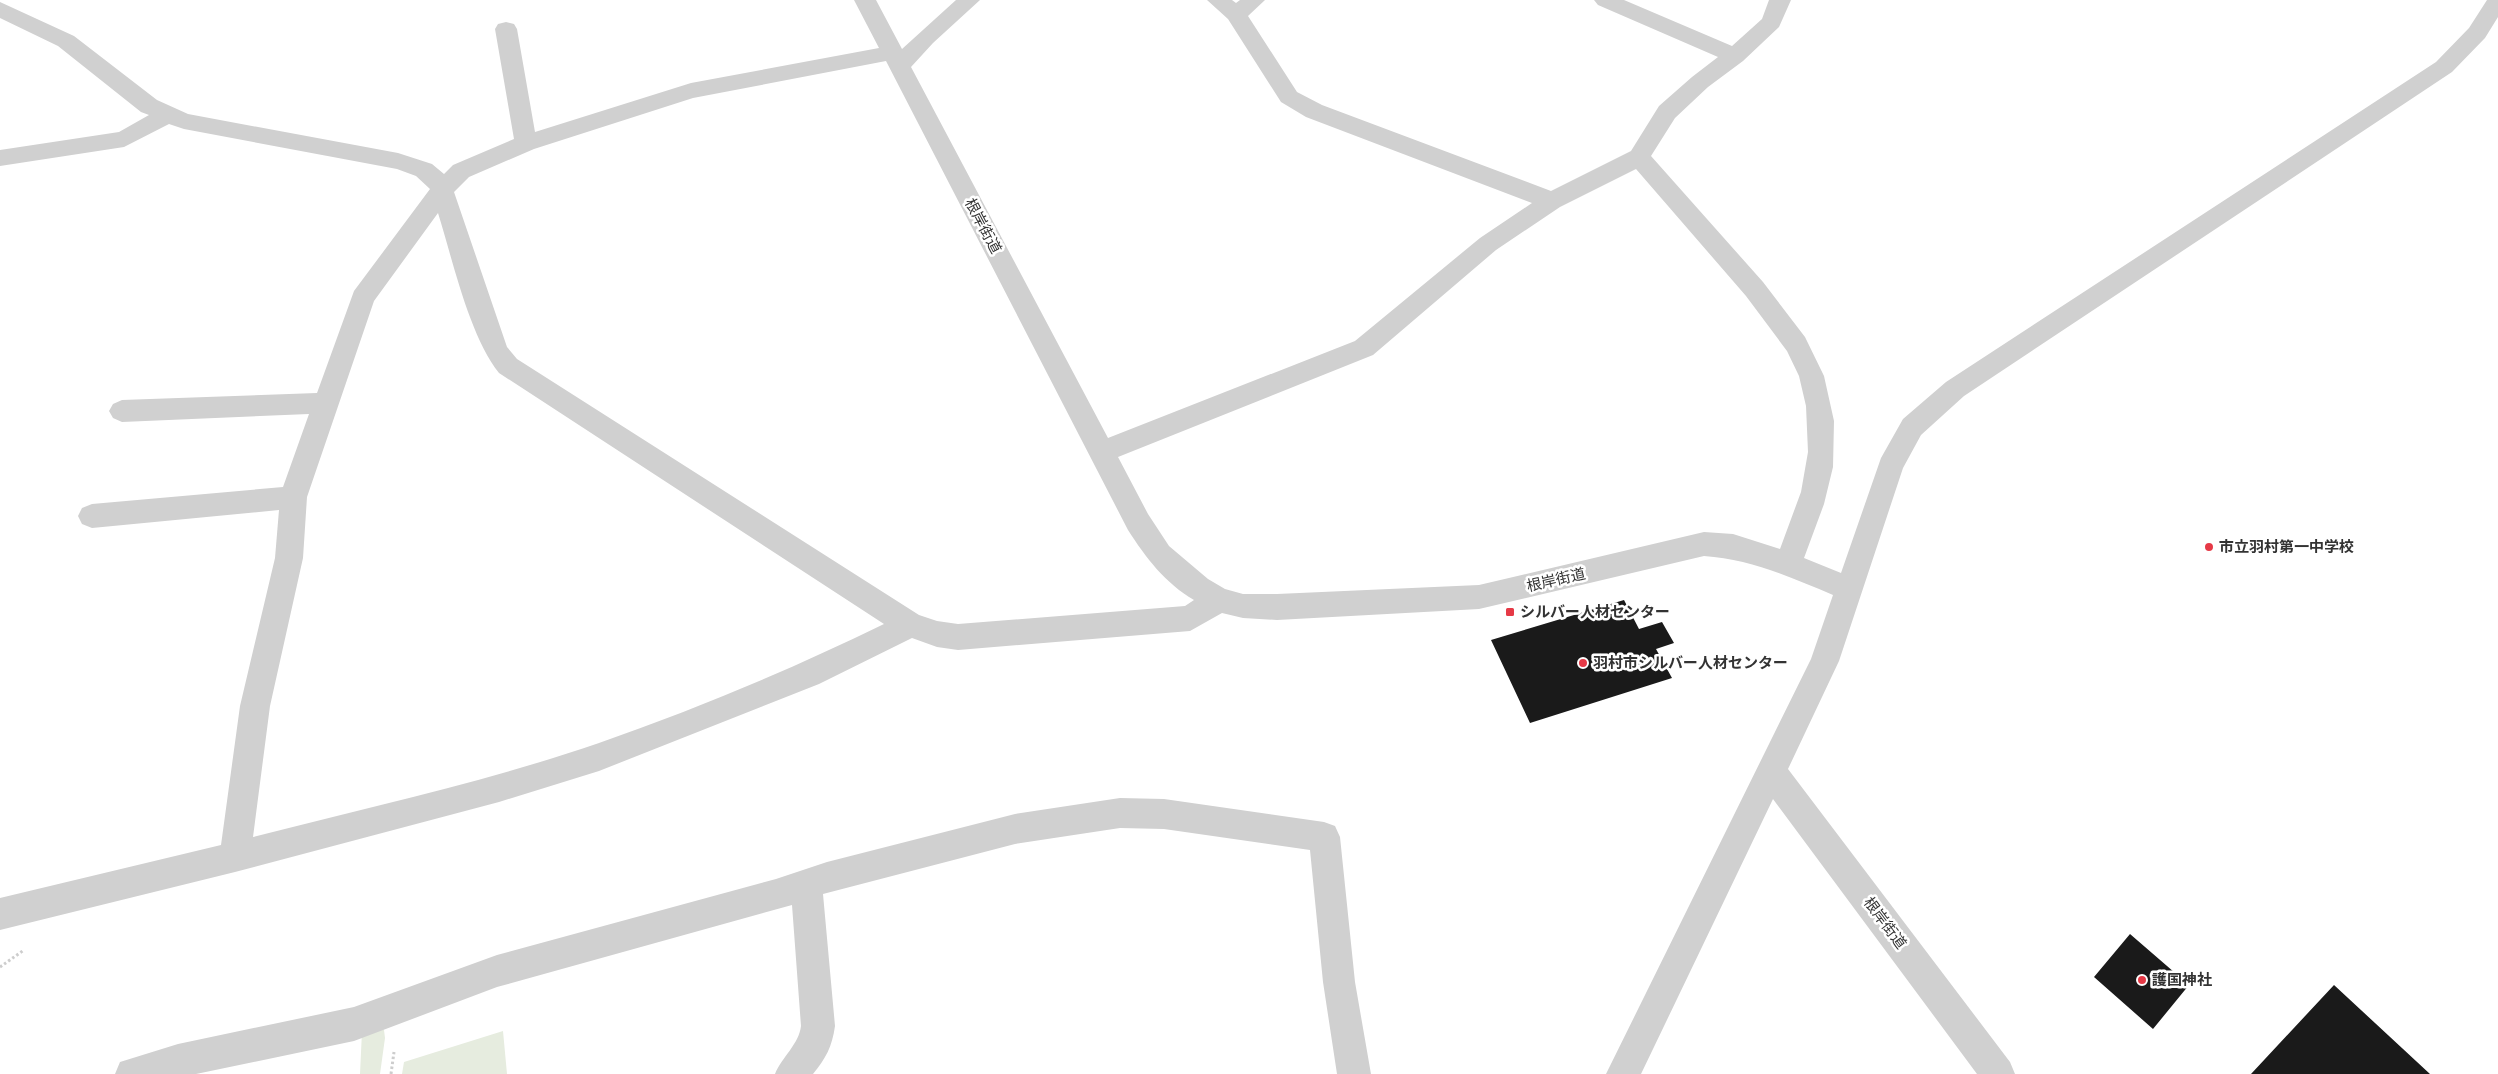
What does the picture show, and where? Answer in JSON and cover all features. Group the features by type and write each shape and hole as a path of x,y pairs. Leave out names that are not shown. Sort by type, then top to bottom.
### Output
{"street":[{"name":"根岸街道","path":"865,0 1138,522 1159,554 1191,583 1220,600 1243,606 1260,607 1479,597 1704,544 1733,546 1788,564 1850,589"},
{"path":"235,857 255,706 289,558 293,497 363,298 442,190 461,172 526,143 691,91 896,59 925,38 969,0"},
{"path":"1218,0 1236,14 1289,97 1314,111 1552,201"},
{"path":"1236,14 1254,0"},
{"path":"1605,0 1736,56"},
{"path":"1102,452 1364,348 1488,244 1552,201 1639,157 1667,112 1700,82 1736,56 1771,22 1780,0"},
{"path":"1623,1074 1826,661 1890,466 1912,427 1955,389 2444,67 2477,33 2498,0"},
{"path":"0,8 66,40 149,106 167,115 184,121 398,162 427,171 434,176 442,190 490,336 497,352 508,366 910,625 937,634 958,637 1190,618 1220,600"},
{"path":"506,29 526,143"},
{"path":"0,158 124,139 167,115"},
{"path":"1639,157 1740,269 1799,350 1808,369 1817,395 1821,418 1820,466 1813,497 1788,564"},
{"path":"122,410 326,403"},
{"path":"92,516 293,497"},
{"path":"0,914 235,857 499,788 599,757 809,675 910,625"},
{"name":"根岸街道","path":"1772,772 1998,1074"},
{"path":"132,1074 178,1061 354,1024 496,971 806,886 827,877 1015,829 1120,813 1164,814 1324,837 1338,982 1354,1074"},
{"path":"792,1074 816,1043 818,1026 806,886"}],"shaded area":[{"path":"375,1026 384,1030 385,1038 380,1074 360,1074 362,1031"},
{"path":"503,1031 507,1074 402,1074 404,1062"}],"building":[{"name":"羽村市シルバー人材センター","path":"1624,600 1639,629 1662,622 1674,643 1656,649 1672,678 1530,723 1491,640"},
{"path":"2130,934 2189,985 2153,1029 2094,977"},
{"path":"2334,985 2430,1074 2251,1074"}],"place":[{"name":"市立羽村第一中学校","path":"2209,547"},
{"name":"シルバー人材センター","path":"1510,612"},
{"name":"羽村市シルバー人材センター","path":"1583,663"},
{"name":"護国神社","path":"2142,980"}]}
